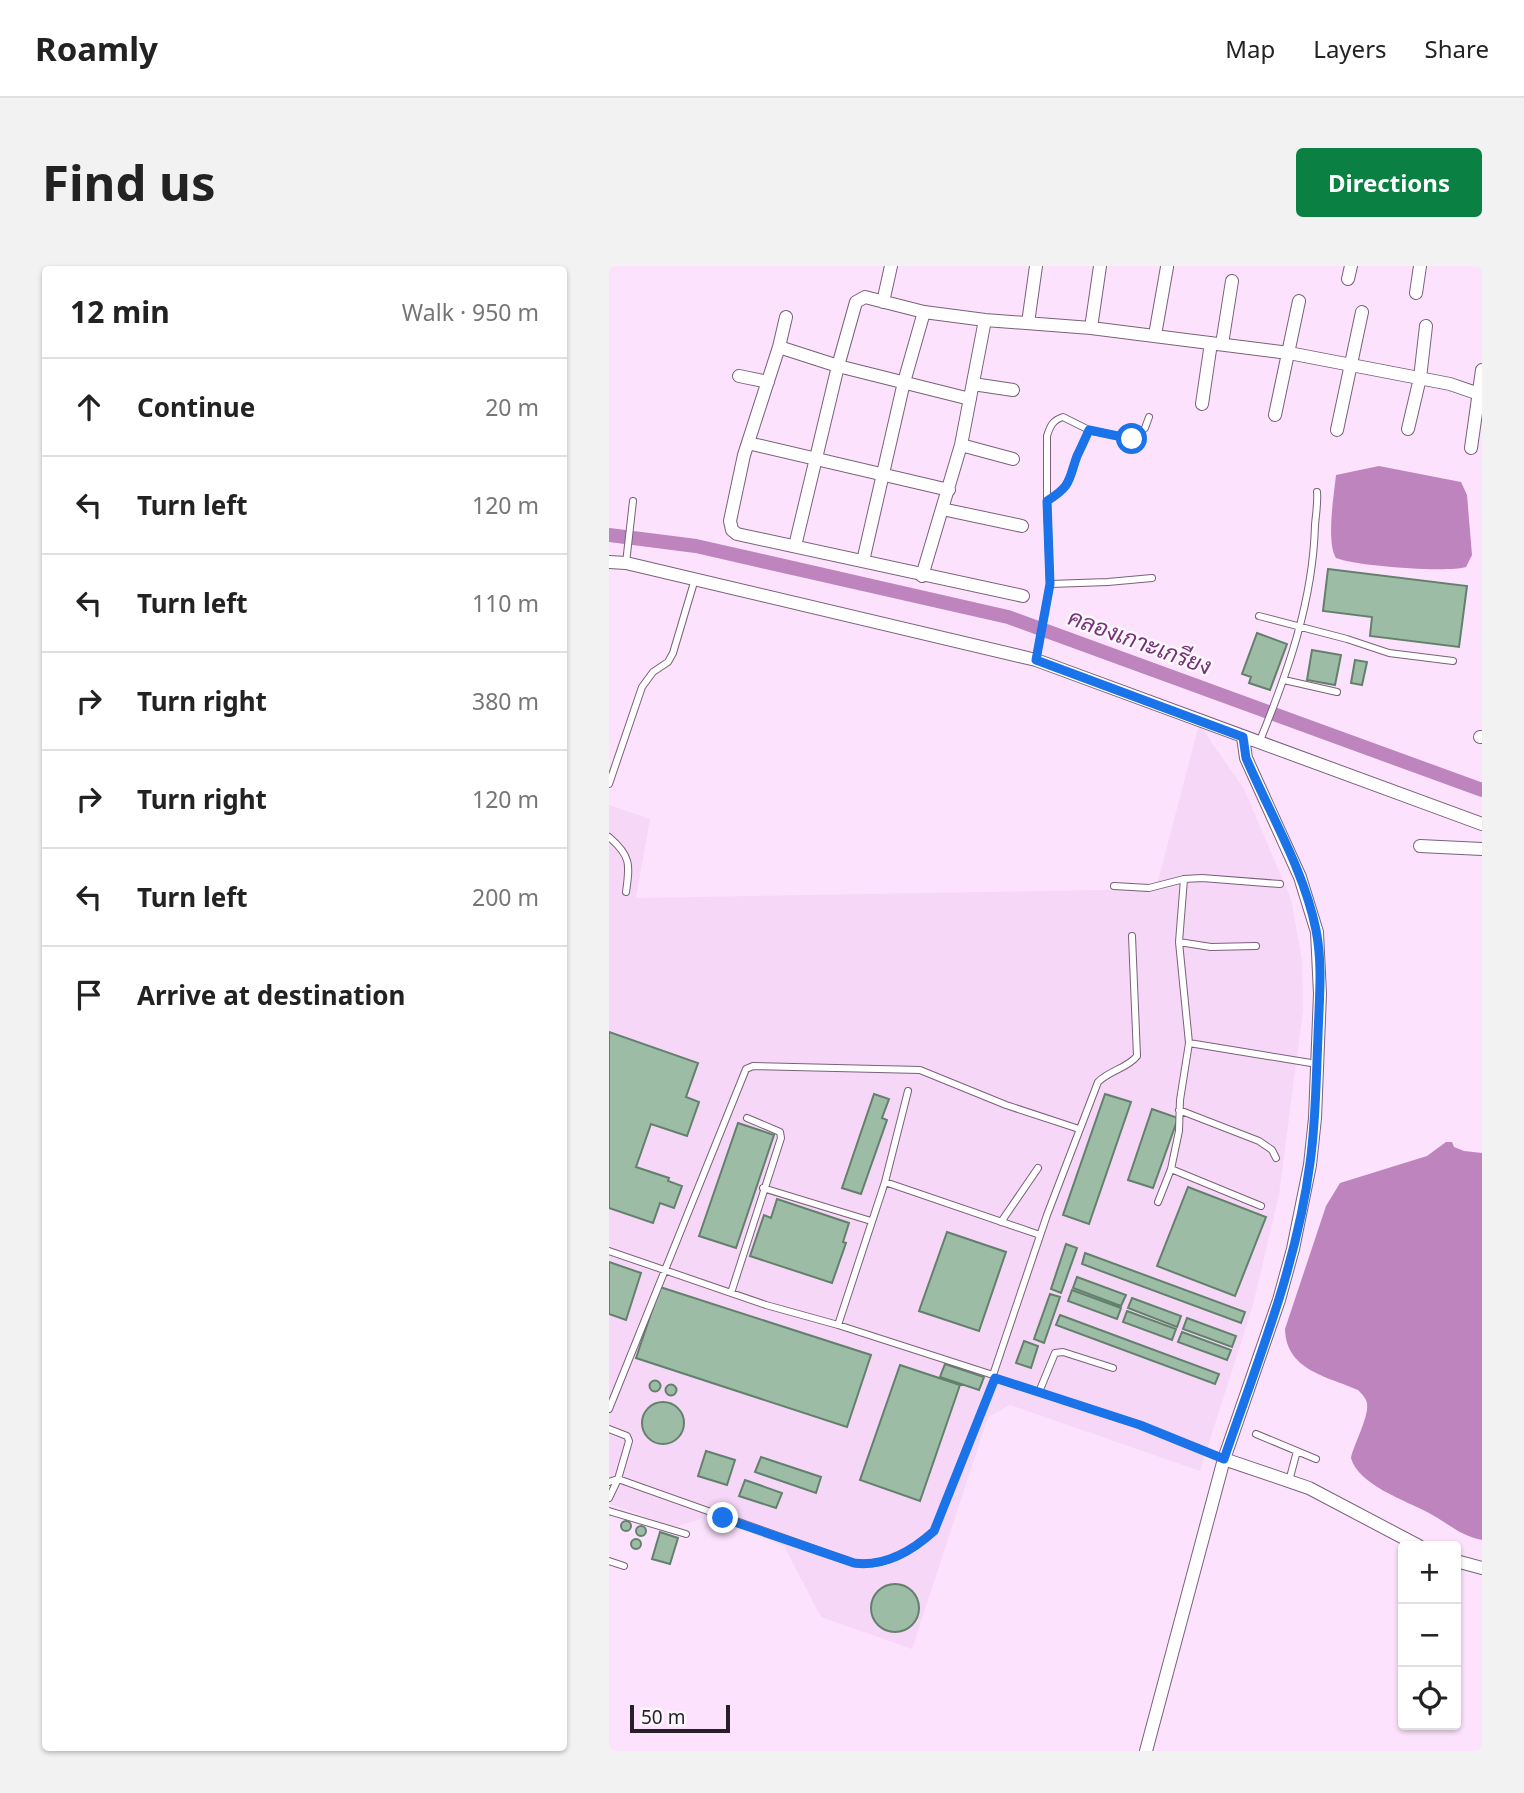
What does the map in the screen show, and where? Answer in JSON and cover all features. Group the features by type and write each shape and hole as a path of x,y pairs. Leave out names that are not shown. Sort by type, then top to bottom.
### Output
{"street":[{"path":"883,302 891,266"},
{"path":"1028,323 1036,266"},
{"path":"1091,328 1100,266"},
{"path":"1416,293 1420,266"},
{"path":"1156,335 1167,267"},
{"path":"1202,404 1232,281"},
{"path":"795,546 838,366 856,302 865,297 924,312 1156,335 1289,353 1450,384 1480,394"},
{"path":"1275,415 1299,301"},
{"path":"863,561 904,382 924,312"},
{"path":"1337,430 1361,312"},
{"path":"786,317 748,443 730,526 737,534 1023,596"},
{"path":"922,576 961,446 985,320"},
{"path":"1408,429 1420,378 1426,326"},
{"path":"779,347 838,366 970,399"},
{"path":"1471,448 1482,370"},
{"path":"740,376 768,382"},
{"path":"973,384 1013,390"},
{"path":"748,443 949,489"},
{"path":"961,446 1013,459"},
{"path":"942,509 1023,526"},
{"path":"609,562 626,558 695,579 1036,660 1243,737 1261,738 1482,824"},
{"path":"1146,1751 1224,1459 1279,1300 1293,1249 1310,1165 1320,994 1317,932 1300,877 1246,758 1243,737"},
{"path":"1420,846 1482,849"},
{"path":"1224,1459 1289,1481 1336,1501 1410,1541"},
{"path":"1461,1562 1482,1568"}],"lane":[{"path":"1036,660 1050,584 1047,501 1049,427 1056,419 1063,417 1089,430 1132,439 1145,428 1149,417"},
{"path":"1047,501 1059,493 1072,477 1076,458 1089,430"},
{"path":"1261,738 1284,680 1300,626 1315,550 1317,492"},
{"path":"626,558 633,501"},
{"path":"1050,584 1151,578"},
{"path":"609,784 642,687 653,672 668,662 673,653 695,579"},
{"path":"1259,616 1389,653 1453,661"},
{"path":"1284,680 1337,692"},
{"path":"609,837 625,851 629,872 626,892"},
{"path":"1114,886 1149,888 1184,879 1202,878 1280,884"},
{"path":"1158,1202 1171,1169 1179,1131 1179,1110 1189,1043 1179,942 1184,879"},
{"path":"609,1482 618,1479 854,1563 869,1565 902,1554 934,1531 994,1376 1041,1235 1098,1082 1112,1070 1137,1056 1132,936"},
{"path":"1179,942 1211,947 1256,946"},
{"path":"1189,1043 1317,1064"},
{"path":"609,1409 745,1069 753,1066 920,1070 1006,1105 1079,1129"},
{"path":"838,1325 885,1182 908,1091"},
{"path":"1179,1110 1259,1141 1272,1150 1276,1158"},
{"path":"731,1293 781,1138 780,1132 747,1118"},
{"path":"1001,1222 1038,1168"},
{"path":"1171,1169 1261,1206"},
{"path":"885,1182 1041,1235"},
{"path":"764,1188 871,1222"},
{"path":"609,1251 1140,1425 1224,1459"},
{"path":"1039,1392 1055,1353 1063,1352 1114,1368"},
{"path":"609,1429 627,1436 629,1441 618,1479 609,1498"},
{"path":"1256,1434 1317,1459"},
{"path":"1289,1481 1297,1451"},
{"path":"609,1511 686,1534"},
{"path":"609,1561 624,1566"}],"shaded area":[{"path":"1379,466 1461,482 1467,495 1472,555 1466,567 1401,568 1336,558 1331,530 1336,475"},
{"path":"1199,724 1244,789 1291,899 1302,960 1303,1010 1279,1195 1253,1305 1200,1471 1010,1405 988,1417 912,1649 821,1617 784,1546 710,1516 675,1527 609,1504 609,805 650,819 636,898 1156,889"},
{"path":"1446,1142 1452,1142 1454,1147 1464,1151 1482,1153 1482,1540 1461,1532 1384,1491 1355,1468 1351,1458 1366,1416 1365,1398 1358,1390 1310,1370 1300,1363 1287,1343 1285,1329 1326,1206 1340,1183 1427,1156"}],"building":[{"path":"1328,569 1467,586 1459,647 1370,636 1372,617 1323,611"},
{"path":"1257,633 1287,644 1270,690 1249,683 1251,677 1242,674"},
{"path":"1312,650 1341,655 1335,685 1307,680"},
{"path":"1355,660 1367,662 1362,685 1351,683"},
{"path":"609,1032 698,1063 686,1097 699,1102 687,1136 651,1124 636,1167 669,1178 668,1181 682,1186 674,1208 660,1203 653,1223 609,1208"},
{"path":"874,1094 889,1099 882,1118 887,1120 861,1194 842,1188"},
{"path":"1105,1094 1131,1102 1089,1224 1063,1215"},
{"path":"1152,1109 1178,1118 1153,1188 1128,1180"},
{"path":"738,1123 774,1135 736,1248 699,1236"},
{"path":"1188,1187 1266,1217 1235,1296 1157,1266"},
{"path":"777,1199 849,1223 843,1242 846,1243 832,1283 750,1256 764,1215 771,1218"},
{"path":"947,1232 1006,1252 979,1331 919,1311"},
{"path":"1066,1244 1077,1248 1061,1293 1051,1289"},
{"path":"1085,1253 1245,1312 1241,1323 1082,1264"},
{"path":"609,1262 641,1273 626,1320 609,1314"},
{"path":"1077,1277 1126,1295 1121,1306 1073,1288"},
{"path":"660,1287 871,1355 847,1427 636,1358"},
{"path":"1072,1290 1121,1308 1117,1319 1068,1301"},
{"path":"1050,1294 1060,1297 1044,1343 1034,1339"},
{"path":"1132,1298 1181,1316 1177,1327 1128,1308"},
{"path":"1127,1311 1176,1329 1172,1340 1123,1322"},
{"path":"1060,1315 1219,1374 1215,1384 1056,1325"},
{"path":"1187,1318 1236,1336 1232,1347 1183,1329"},
{"path":"1182,1332 1231,1350 1227,1360 1178,1342"},
{"path":"1024,1341 1038,1346 1031,1368 1016,1363"},
{"path":"945,1364 984,1377 979,1390 940,1377"},
{"path":"900,1365 960,1385 920,1501 860,1480"},
{"path":"655,1381 659,1382 659,1390 655,1391 651,1390 650,1386 651,1382"},
{"path":"671,1385 675,1386 675,1394 671,1395 667,1394 666,1390 667,1386"},
{"path":"663,1402 678,1408 684,1423 678,1438 663,1444 648,1438 642,1423 648,1408"},
{"path":"706,1451 735,1460 727,1485 698,1476"},
{"path":"761,1457 821,1477 816,1493 755,1472"},
{"path":"745,1480 782,1493 776,1508 739,1496"},
{"path":"626,1521 630,1522 630,1530 626,1531 622,1530 621,1526 622,1522"},
{"path":"641,1526 645,1527 645,1535 641,1536 637,1535 636,1531 637,1527"},
{"path":"660,1532 678,1538 670,1564 652,1559"},
{"path":"636,1539 640,1540 640,1548 636,1549 632,1548 631,1544 632,1540"},
{"path":"895,1584 904,1585 912,1591 918,1599 918,1617 912,1625 904,1631 895,1632 886,1631 878,1625 872,1617 871,1608 872,1599 878,1591 886,1585"}],"waterway":[{"name":"คลองเกาะเกรียง","path":"609,535 696,546 1008,617 1482,790"}],"route":[{"path":"723,1518 854,1563 869,1565 902,1554 934,1531 995,1378 1140,1425 1224,1459 1279,1300 1293,1249 1310,1165 1315,1118 1320,994 1317,932 1300,877 1246,758 1243,737 1036,660 1050,584 1047,501 1059,493 1072,477 1076,458 1089,430 1132,439"}]}
